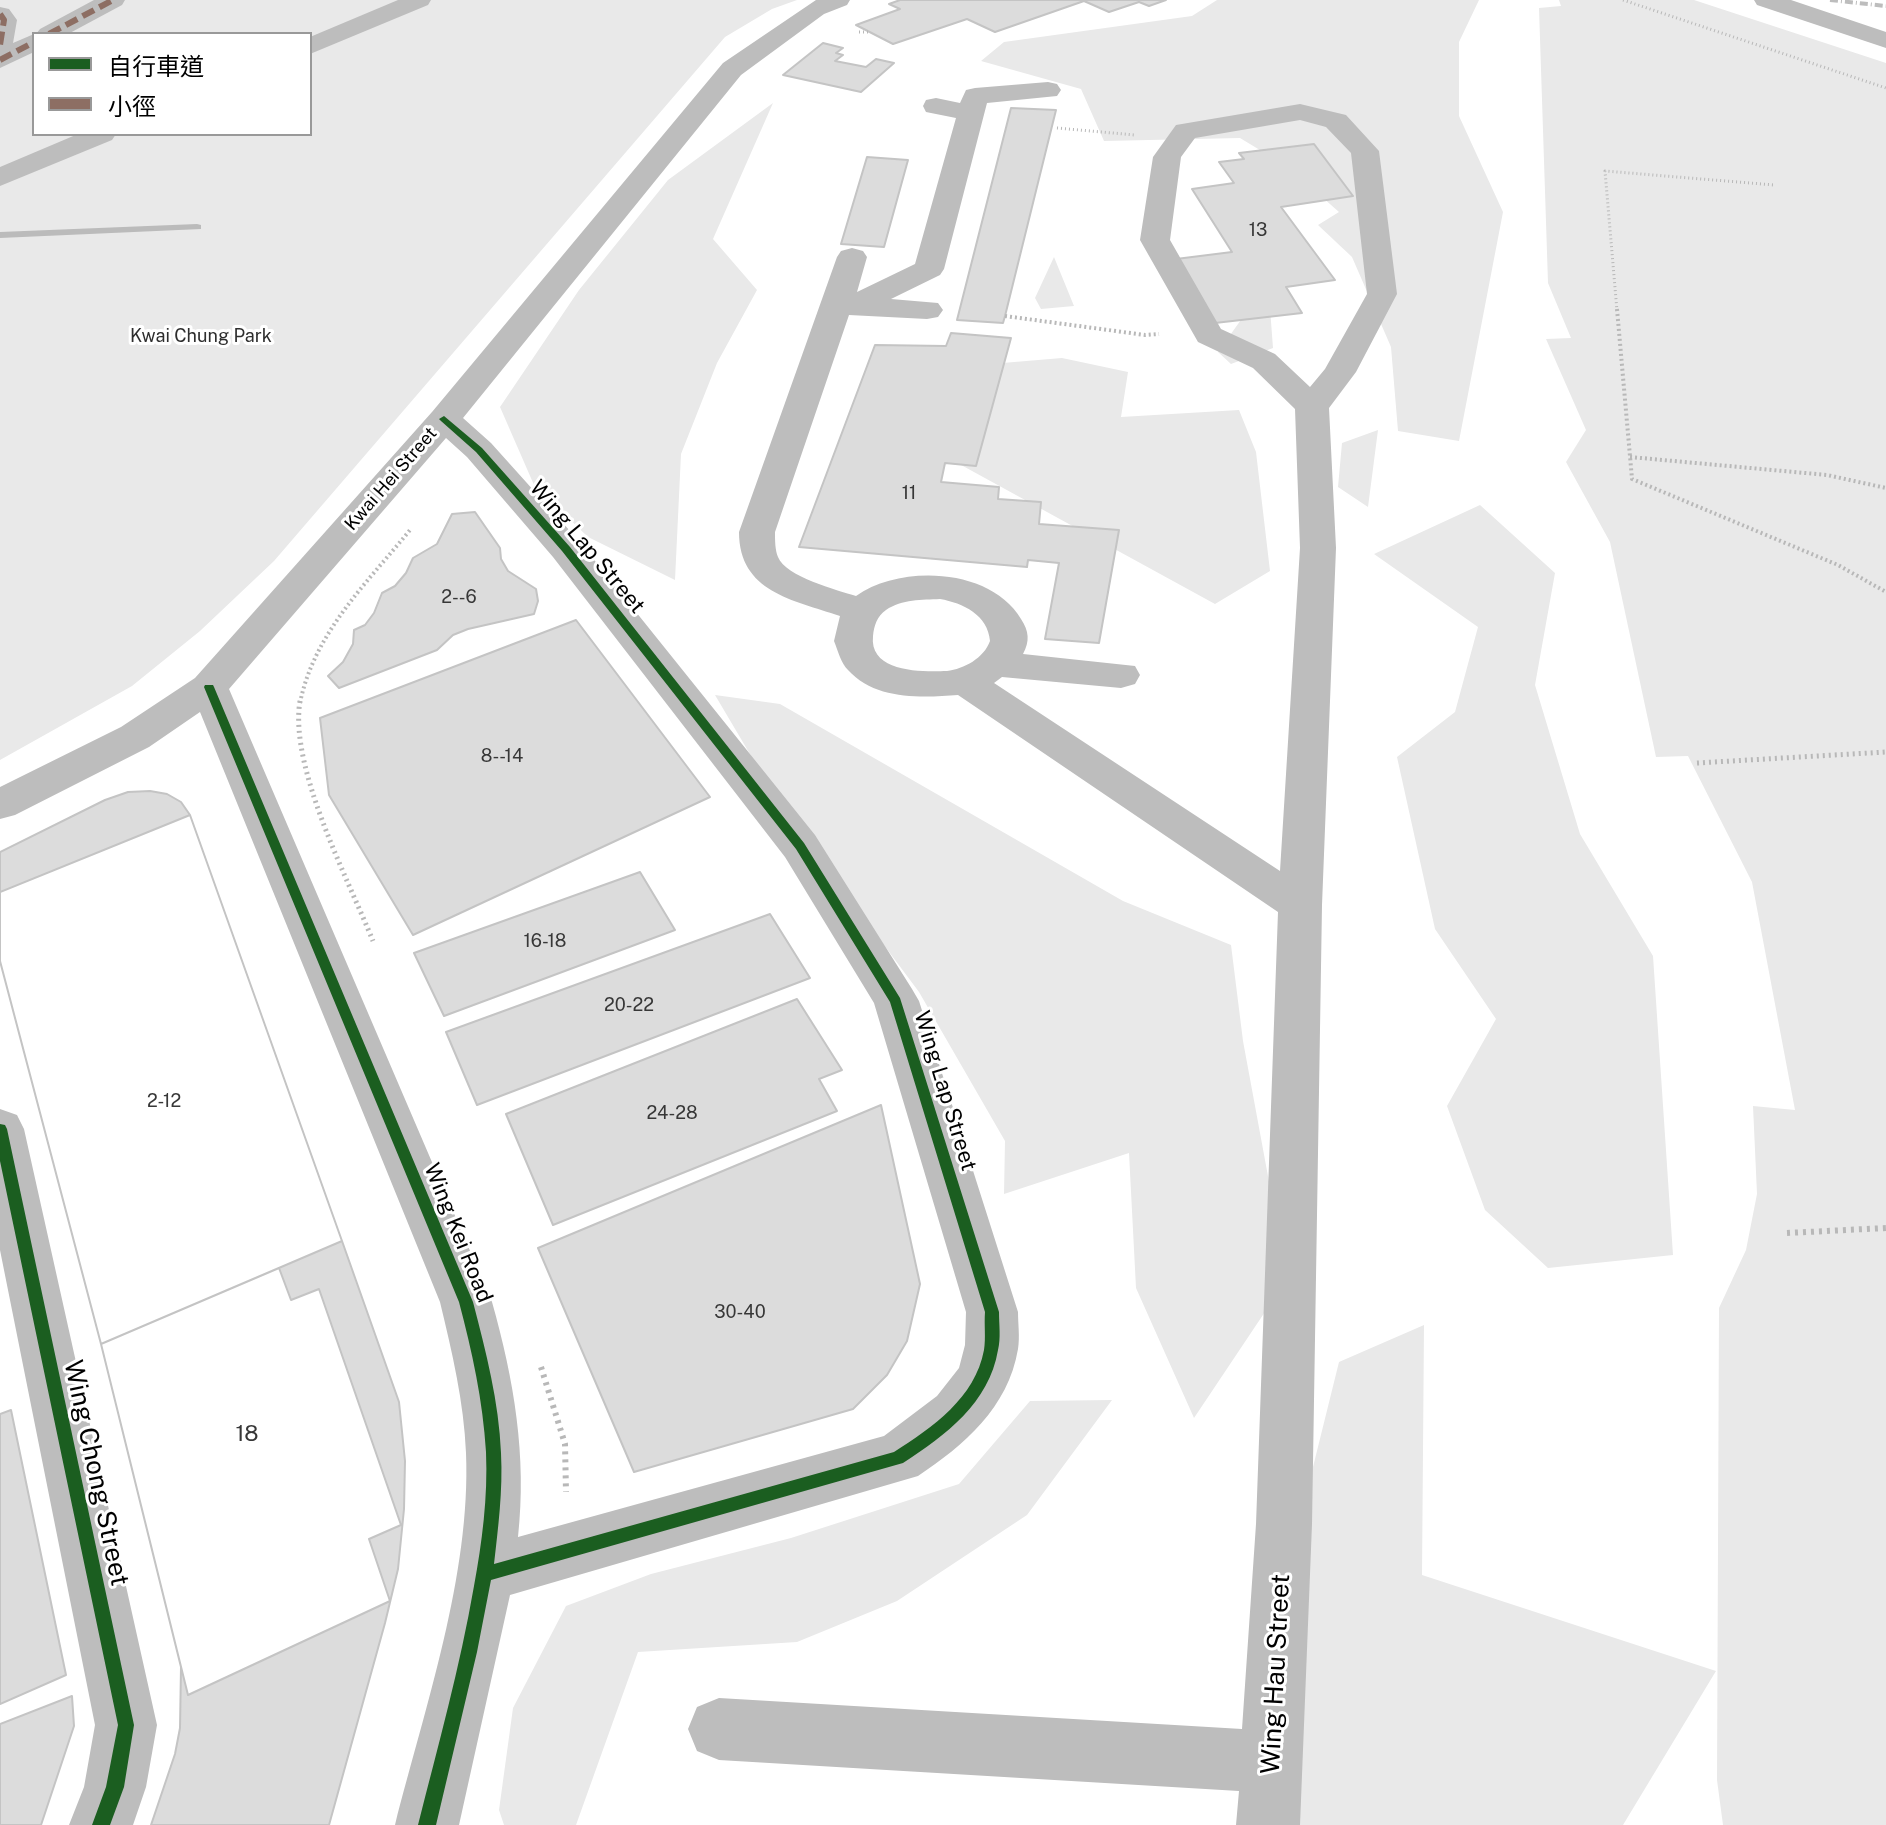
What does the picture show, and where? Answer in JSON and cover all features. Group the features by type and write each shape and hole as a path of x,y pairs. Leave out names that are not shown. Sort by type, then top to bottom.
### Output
{"street":[{"path":"53,32 113,0"},
{"path":"312,45 419,0"},
{"name":"Kwai Hei Street","path":"0,805 135,737 209,687 444,419 732,69 815,9 838,0"},
{"path":"1766,0 1886,40"},
{"path":"0,14 4,20 0,45"},
{"path":"0,60 32,43"},
{"path":"844,305 929,269 975,96 1048,90"},
{"path":"936,106 971,113"},
{"path":"1300,112 1336,121 1365,151 1382,294 1340,372 1312,407 1264,361 1209,335 1155,240 1167,157 1186,131 1300,112"},
{"path":"0,177 97,136"},
{"path":"852,257 844,305 757,532 758,553 765,568 783,581 862,611"},
{"path":"844,305 927,310"},
{"name":"Wing Hau Street","path":"1268,1825 1284,1524 1300,905 1318,548 1312,407"},
{"name":"Wing Lap Street","path":"444,419 479,450 566,549 790,833 896,1001 992,1312 991,1351 979,1383 958,1414 935,1435 898,1458 486,1574"},
{"path":"929,587 978,597 996,609 1007,625 1009,642 1002,658 980,673 940,687 914,687 890,681 870,671 856,657 850,641 852,626 862,611 880,598 903,590 929,587"},
{"path":"980,673 1300,905"},
{"path":"980,673 1121,675"},
{"name":"Wing Kei Road","path":"209,687 466,1302 484,1374 494,1475 486,1574 427,1825"},
{"name":"Wing Chong Street","path":"0,1129 126,1725 115,1787 101,1825"},
{"path":"719,1729 1272,1762"}],"path":[{"path":"1623,0 1886,88"},
{"path":"1052,128 1139,135"},
{"path":"1774,185 1605,171 1632,479 1838,565 1886,592"},
{"path":"1005,316 1145,335"},
{"path":"1630,457 1827,475 1886,488"},
{"path":"378,954 315,794 299,733 299,710 308,675 334,624 419,519"},
{"path":"1697,763 1886,752"},
{"path":"1787,1233 1886,1228"},
{"path":"539,1360 563,1433 569,1474 565,1498"}],"green space":[{"name":"Kwai Chung Park","path":"0,0 797,0 772,9 725,37 274,561 200,631 132,686 0,760"},
{"path":"1217,0 1479,0 1459,42 1459,116 1503,212 1459,441 1398,431 1391,347 1352,257 1318,225 1339,212 1288,167 1240,138 1104,141 1081,89 981,61 1004,42 1192,16"},
{"path":"1559,0 1694,0 1886,63 1886,1825 1723,1825 1717,1780 1719,1308 1746,1250 1757,1194 1753,1106 1795,1110 1752,882 1688,756 1656,757 1610,542 1566,462 1586,430 1546,339 1571,338 1548,283 1539,8 1561,6"},
{"path":"773,103 713,239 757,290 717,363 681,454 675,580 588,537 534,485 500,407 579,290 668,180"},
{"path":"1054,257 1074,306 1041,309 1035,298"},
{"path":"1268,282 1273,348 1231,364 1218,352"},
{"path":"1062,358 1128,372 1121,417 1239,410 1256,452 1270,571 1215,604 910,437 943,368"},
{"path":"1378,430 1368,507 1338,487 1342,443"},
{"path":"1480,505 1555,573 1535,685 1580,834 1653,956 1673,1255 1548,1268 1485,1210 1447,1106 1496,1019 1435,929 1397,757 1455,712 1478,627 1374,554"},
{"path":"715,695 780,704 1123,901 1231,945 1243,1041 1287,1279 1194,1418 1136,1288 1129,1153 1004,1194 1005,1141 919,992 783,810"},
{"path":"1424,1325 1422,1575 1716,1671 1623,1825 1283,1825 1261,1677 1339,1362"},
{"path":"1112,1400 1027,1515 897,1601 797,1642 638,1652 576,1825 504,1825 499,1810 513,1708 566,1606 651,1574 791,1538 959,1484 1030,1401"}],"building":[{"path":"900,0 1166,0 1149,6 1139,2 1109,12 1084,1 995,32 967,19 893,44 856,25 900,9 889,4"},
{"path":"823,43 843,48 836,53 843,55 835,61 866,67 876,59 894,63 861,92 783,75"},
{"path":"1011,108 1056,110 1005,316 1003,323 957,320"},
{"path":"1314,144 1353,196 1281,207 1335,280 1286,287 1302,313 1215,323 1176,259 1232,252 1192,189 1234,183 1219,162 1244,159 1239,153"},
{"path":"867,157 908,160 884,247 841,244"},
{"path":"951,333 1011,338 976,466 945,463 941,482 999,487 998,499 1041,502 1039,524 1119,530 1099,643 1045,639 1059,563 1028,560 1027,567 799,547 875,345 946,346"},
{"path":"475,512 500,548 501,559 508,571 536,589 538,601 534,614 468,629 453,635 437,650 339,688 328,676 343,662 353,644 354,630 365,625 382,593 395,586 413,558 437,544 452,514"},
{"path":"576,620 710,797 413,935 329,795 320,718"},
{"path":"128,792 167,794 181,802 190,815 342,1241 101,1344 0,961 0,852 105,800"},
{"path":"190,815 342,1241 101,1344 0,961 0,892"},
{"path":"640,872 675,930 444,1016 414,953"},
{"path":"770,914 810,978 477,1105 446,1032"},
{"path":"797,999 842,1070 819,1079 837,1111 553,1225 506,1114"},
{"path":"881,1105 920,1284 907,1341 887,1375 853,1409 634,1472 538,1248"},
{"path":"342,1241 399,1402 405,1461 404,1509 398,1569 329,1825 151,1825 175,1754 180,1728 181,1667 101,1344"},
{"path":"279,1268 291,1300 319,1289 401,1525 369,1539 390,1601 188,1695 101,1344"},
{"path":"11,1410 66,1675 0,1704 0,1414"},
{"path":"72,1696 74,1726 41,1825 0,1825 0,1724"}],"waterway":[{"path":"0,235 197,227"}],"railway":[{"path":"1830,0 1886,6"}],"marked path":[{"path":"53,32 113,0"},
{"path":"0,14 4,20 0,45"},
{"path":"0,60 32,43"}],"cycle path":[{"path":"444,419 479,450 566,549 800,846 896,1001 992,1312 991,1350 978,1385 943,1426 898,1458 486,1574"},
{"path":"209,687 466,1302 486,1388 494,1455 486,1565 469,1652 427,1825"},
{"path":"0,1129 126,1725 115,1787 101,1825"}]}
